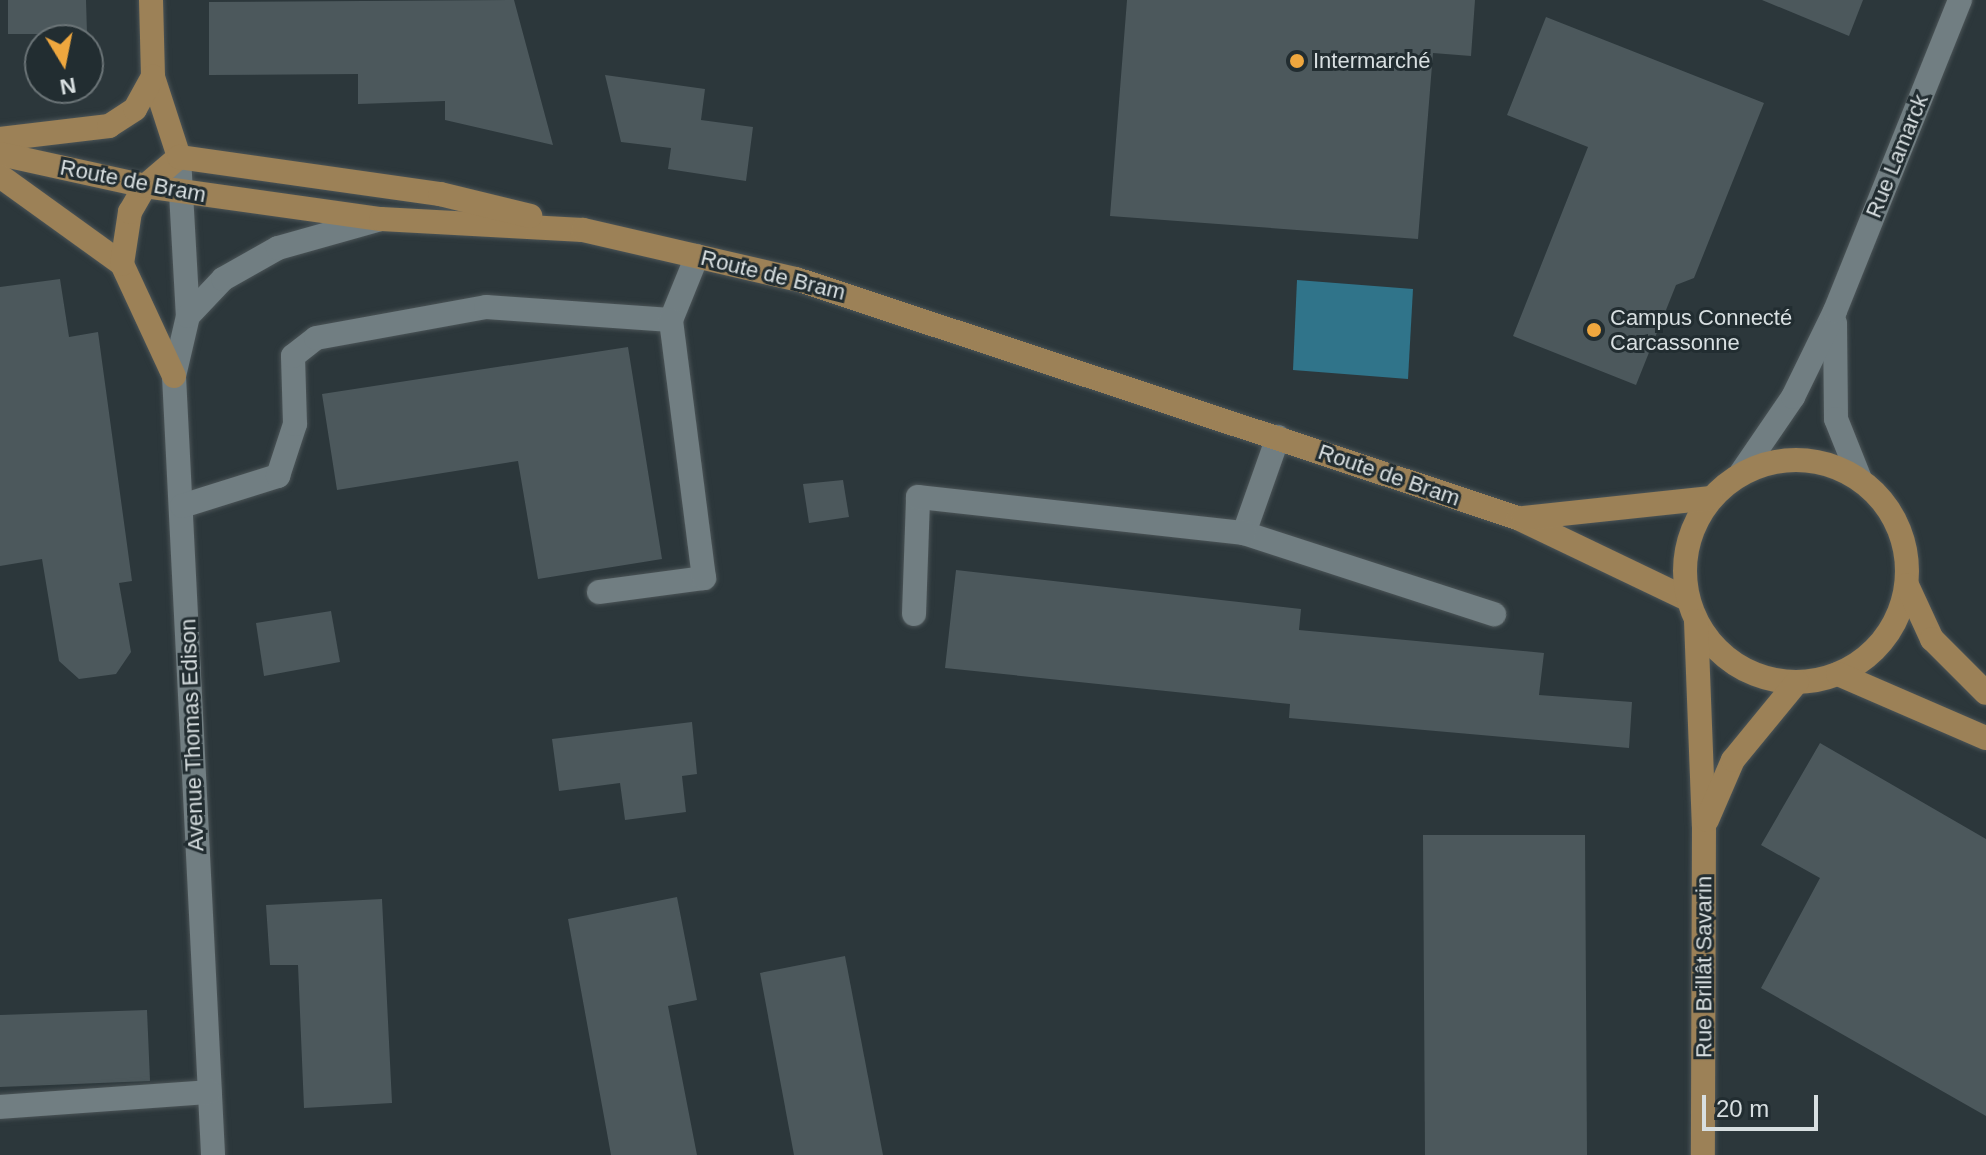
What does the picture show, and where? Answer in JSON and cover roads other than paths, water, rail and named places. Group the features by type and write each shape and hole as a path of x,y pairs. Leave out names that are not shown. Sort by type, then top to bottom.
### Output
{"main road":[{"path":"151,0 153,77 179,157"},
{"path":"0,139 109,126 135,109 153,77"},
{"name":"Route de Bram","path":"0,154 145,186 381,219 583,230 917,313 1518,518 1692,610 1738,666 1797,682 1838,674 1885,638 1907,585"},
{"path":"122,264 130,212 145,186 179,157 440,194 583,230"},
{"path":"0,176 122,264 174,376"},
{"path":"1692,610 1684,563 1711,498 1741,473 1802,459 1860,479 1898,526 1907,585 1932,639 1986,693"},
{"name":"Route de Bram","path":"1518,518 1711,498"},
{"name":"Rue Brillât Savarin","path":"1692,610 1704,826 1703,1155"},
{"path":"1838,674 1986,738"},
{"name":"Rue Brillât Savarin","path":"1704,826 1733,760 1797,682"}],"street":[{"name":"Rue Lamarck","path":"1741,473 1793,397 1835,311 1960,0"},
{"name":"Avenue Thomas Edison","path":"179,157 188,316 174,376 213,1155"},
{"path":"188,316 223,279 278,248 381,219"},
{"path":"599,592 704,578 671,320 697,256"},
{"path":"182,506 278,476 295,424 291,364 316,338 486,307 671,320"},
{"name":"Rue Lamarck","path":"1835,311 1836,419 1860,479"},
{"path":"1244,533 1278,437"},
{"path":"914,614 918,497 1244,533 1494,614"},
{"path":"0,1107 209,1092"}],"water":[{"path":"1297,280 1413,289 1408,379 1293,370"}],"place":[{"name":"Intermarché","path":"1297,61"},
{"name":"Campus Connecté Carcassonne","path":"1594,330"}]}
